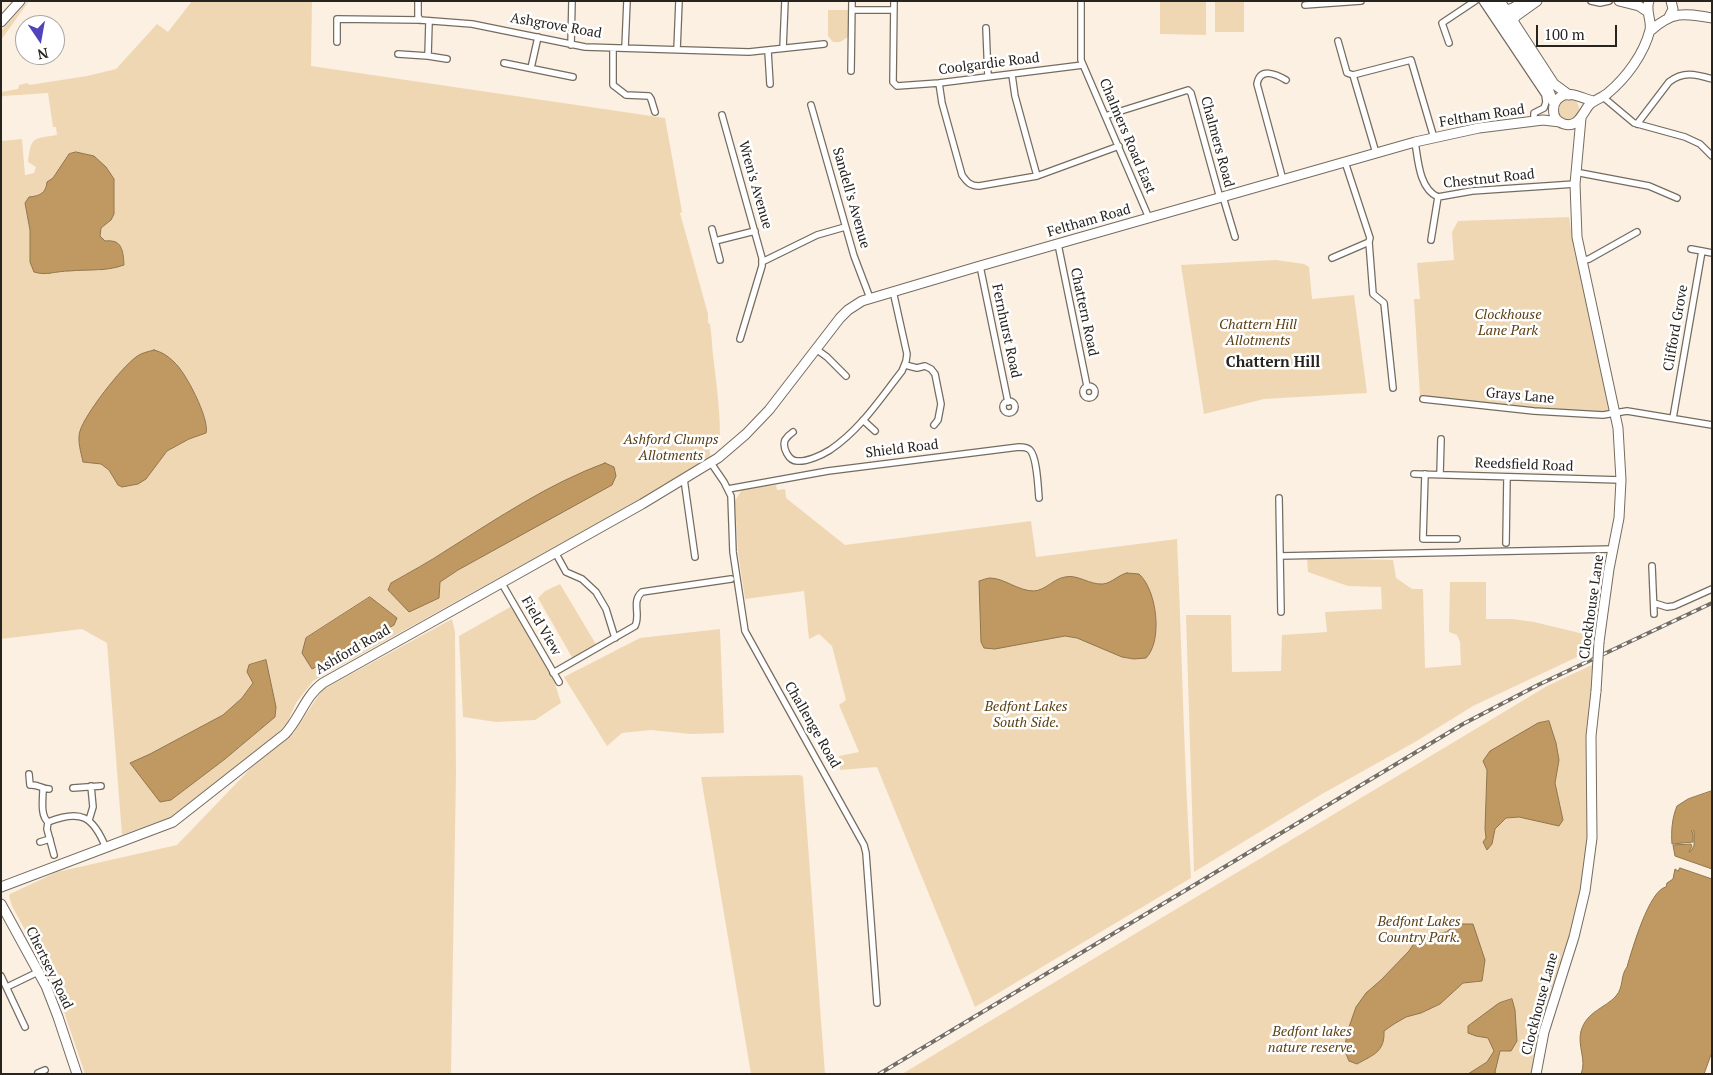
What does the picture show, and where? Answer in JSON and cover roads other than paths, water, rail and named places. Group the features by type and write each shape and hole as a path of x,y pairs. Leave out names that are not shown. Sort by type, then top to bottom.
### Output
{"main road":[{"path":"1,22 20,1"},
{"path":"1490,1 1513,21 1554,84 1583,105 1582,115"},
{"path":"1500,1 1503,14 1549,91 1554,105 1554,115 1560,122 1570,125 1577,122 1593,101 1610,92 1634,65 1650,30 1647,6 1649,1"},
{"path":"1503,14 1524,1"},
{"path":"1513,21 1516,16 1537,1"},
{"path":"1619,1 1639,6 1656,20 1683,14 1712,18"},
{"path":"1650,30 1672,13 1672,4"},
{"path":"1672,4 1683,14"},
{"path":"1554,105 1558,98 1573,96 1593,101"},
{"name":"Feltham Road","path":"1538,120 1554,105"},
{"name":"Clockhouse Lane","path":"1536,1074 1544,1032 1574,937 1585,891 1592,838 1591,736 1609,569 1619,518 1621,480 1621,451 1618,428 1582,260 1575,218 1575,172 1582,115"},
{"name":"Feltham Road","path":"711,463 746,434 769,410 848,310 870,298 1415,142 1479,128 1538,120 1560,122"},
{"path":"1570,125 1579,142"},
{"name":"Ashford Road","path":"1,887 173,822 285,734 316,688 711,463"},
{"name":"Chertsey Road","path":"1,904 38,972 58,1017 77,1074"}],"street":[{"path":"418,1 418,16 420,20"},
{"path":"571,45 572,1"},
{"path":"625,48 627,1"},
{"path":"677,50 679,1"},
{"path":"783,48 785,1"},
{"path":"850,70 852,1"},
{"path":"852,10 894,10 894,1"},
{"name":"Chalmers Road East","path":"1081,1 1081,60 1148,218"},
{"path":"1305,5 1362,1"},
{"path":"1449,44 1442,23 1475,1"},
{"path":"1482,1 1545,95 1546,102 1544,108 1534,113 1538,120"},
{"path":"1591,1 1600,3 1609,1"},
{"name":"Coolgardie Road","path":"894,10 894,85 940,83 1083,66"},
{"name":"Ashgrove Road","path":"337,42 337,19 420,20 472,24 585,47 749,52 824,44"},
{"path":"428,56 429,22"},
{"path":"986,28 988,77"},
{"path":"531,68 538,37"},
{"path":"1338,41 1347,73 1353,75 1411,60 1434,138"},
{"path":"614,48 613,85 626,95 649,96 654,112"},
{"path":"768,50 770,84"},
{"path":"398,54 447,59"},
{"path":"504,63 573,77"},
{"path":"1283,180 1257,84 1258,79 1267,73 1275,73 1286,80"},
{"path":"1012,75 1014,96 1038,176"},
{"path":"1353,75 1376,153"},
{"path":"1636,124 1675,77 1695,75 1712,79"},
{"path":"940,83 944,112 962,175 973,186 1038,176 1119,146"},
{"name":"Chalmers Road","path":"1105,116 1188,90 1191,93 1221,197"},
{"path":"1603,97 1636,124 1685,137 1700,144 1712,156"},
{"name":"Sandell's Avenue","path":"811,105 854,256 870,298"},
{"name":"Wren's Avenue","path":"722,115 762,262 740,338"},
{"name":"Chestnut Road","path":"1415,142 1423,179 1432,195 1438,197 1472,191 1575,184"},
{"path":"1346,162 1370,238 1374,294 1384,303 1393,388"},
{"path":"1575,172 1649,186 1677,198"},
{"path":"1221,197 1235,237"},
{"path":"1431,240 1438,197"},
{"path":"762,262 817,234 846,227"},
{"path":"712,229 720,260"},
{"path":"716,241 755,231"},
{"path":"1582,260 1589,259 1638,232"},
{"path":"1332,258 1369,242"},
{"name":"Chattern Road","path":"1058,244 1087,386"},
{"path":"1691,249 1712,253"},
{"name":"Clifford Grove","path":"1673,418 1702,251"},
{"name":"Fernhurst Road","path":"980,266 1008,402"},
{"path":"793,432 784,444 791,460 798,462 829,451 854,430 902,371 905,365 906,354 893,291"},
{"path":"816,349 846,376"},
{"path":"905,365 917,368 925,366 931,369 934,374 940,404 938,422"},
{"name":"Grays Lane","path":"1423,399 1534,411 1603,415 1627,411 1712,425"},
{"path":"863,420 875,431"},
{"path":"1440,474 1441,439"},
{"name":"Shield Road","path":"728,489 828,471 1025,447 1031,451 1034,458 1039,498"},
{"name":"Challenge Road","path":"711,463 731,496 733,552 745,631 864,845 877,1003"},
{"name":"Reedsfield Road","path":"1414,474 1621,480"},
{"path":"1425,474 1423,538 1457,539"},
{"path":"1506,543 1507,477"},
{"path":"684,479 695,557"},
{"path":"1279,498 1281,612"},
{"path":"1280,556 1614,549"},
{"path":"555,552 566,572 582,579 596,592 606,609 615,638"},
{"path":"1652,566 1654,614"},
{"path":"639,594 731,579"},
{"name":"Field View","path":"501,582 559,682"},
{"path":"634,588 639,594"},
{"path":"1654,603 1667,607 1674,606 1712,589"},
{"path":"553,673 635,626 637,623 636,602 639,594"},
{"path":"29,774 30,785 34,784 46,789 43,814 44,819 48,822"},
{"path":"89,820 93,807 91,786"},
{"path":"73,788 101,786"},
{"path":"48,822 63,818 84,817 99,831 106,848"},
{"path":"48,822 47,829 54,855"},
{"path":"40,842 50,839"},
{"path":"7,988 38,972"},
{"path":"1,976 25,1027"},
{"path":"37,1073 45,1070"}],"railway":[{"path":"879,1074 1463,724 1538,685 1712,603"}],"district":[{"name":"Chattern Hill","path":"1273,363"}],"park label":[{"name":"Clockhouse Lane Park","path":"1508,324"},
{"name":"Chattern Hill Allotments","path":"1258,334"},
{"name":"Ashford Clumps Allotments","path":"671,448"},
{"name":"Bedfont Lakes South Side.","path":"1026,716"},
{"name":"Bedfont Lakes Country Park.","path":"1419,930"},
{"name":"Bedfont lakes nature reserve.","path":"1312,1040"}]}
